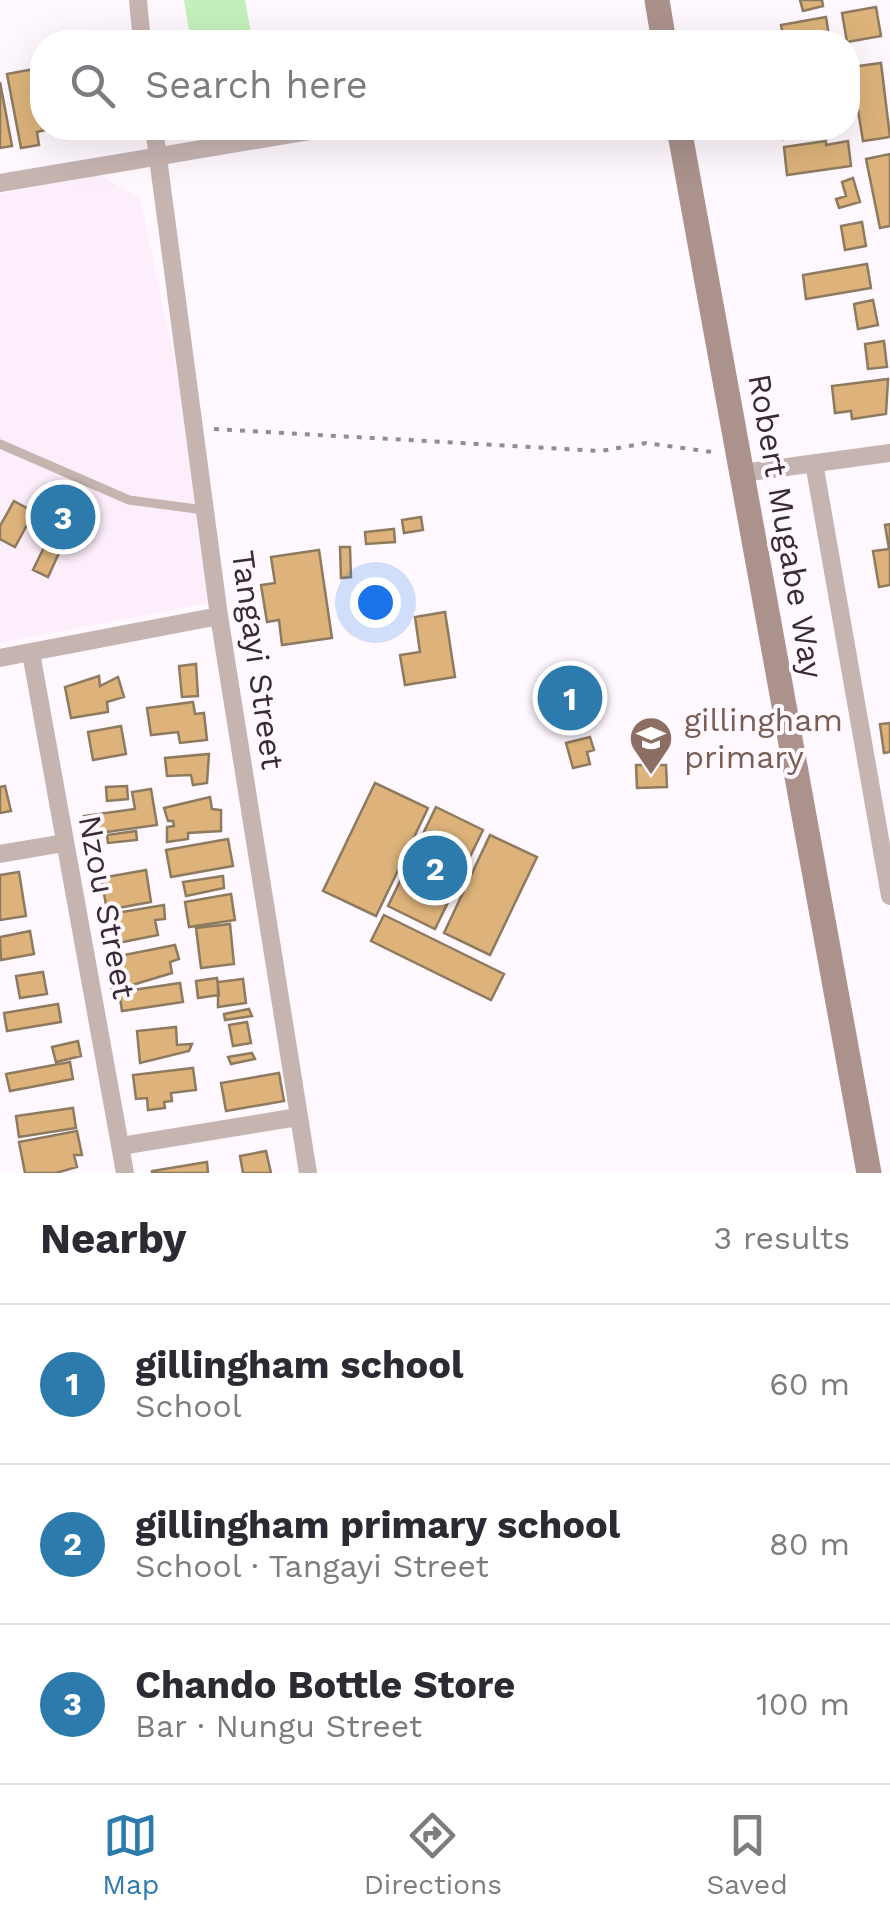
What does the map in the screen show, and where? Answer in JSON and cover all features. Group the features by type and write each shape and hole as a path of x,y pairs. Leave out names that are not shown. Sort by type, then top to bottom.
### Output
{"street":[{"path":"138,0 141,30"},
{"path":"657,0 662,30"},
{"name":"Tangayi Street","path":"156,140 218,616 308,1173"},
{"path":"0,183 249,140"},
{"name":"Robert Mugabe Way","path":"681,140 869,1173"},
{"path":"744,473 890,453"},
{"path":"814,464 890,896"},
{"path":"0,658 218,616"},
{"name":"Nzou Street","path":"32,653 125,1173"},
{"path":"0,854 64,843"},
{"path":"121,1146 298,1117"}],"lane":[{"path":"0,444 128,500 206,510"}],"path":[{"path":"194,428 601,450 646,443 724,454 744,473"}],"shaded area":[{"path":"99,175 140,198 225,600 0,643 0,194"}],"green space":[{"path":"184,0 245,0 251,30 189,30"}],"building":[{"path":"800,0 822,0 823,6 803,11"},
{"path":"876,7 881,36 860,40 860,30 845,30 842,13"},
{"path":"826,17 828,30 782,30 781,25"},
{"path":"881,63 890,137 863,141 860,66"},
{"path":"30,70 30,140 38,140 39,145 21,148 7,74"},
{"path":"0,82 12,146 0,148"},
{"path":"826,141 826,145 848,141 851,166 787,175 784,147"},
{"path":"890,154 890,226 880,228 866,159"},
{"path":"853,178 860,202 839,208 836,199 846,196 842,182"},
{"path":"862,222 866,246 845,250 841,226"},
{"path":"867,264 871,288 806,299 803,275"},
{"path":"873,300 878,325 858,329 854,304"},
{"path":"884,341 887,367 868,369 865,344"},
{"path":"888,379 886,414 852,419 851,411 835,413 832,386"},
{"path":"64,487 85,496 48,577 33,570 48,539 41,536"},
{"path":"14,501 34,512 15,547 0,539 0,526"},
{"path":"421,517 423,530 404,533 402,520"},
{"path":"890,524 890,585 879,587 873,551 889,549 885,525"},
{"path":"394,529 395,542 366,544 365,532"},
{"path":"340,547 350,547 351,577 341,578"},
{"path":"319,550 332,638 282,645 279,620 267,622 261,585 275,583 271,557"},
{"path":"445,612 455,677 405,685 400,655 420,652 415,617"},
{"path":"196,664 198,696 182,697 179,666"},
{"path":"99,676 100,686 118,677 124,697 107,702 108,712 71,718 65,687"},
{"path":"585,679 591,710 555,717 550,685"},
{"path":"193,702 195,714 204,713 207,740 180,743 178,732 151,735 147,708"},
{"path":"890,723 890,752 884,753 880,724"},
{"path":"121,726 126,754 93,760 88,732"},
{"path":"590,737 594,750 587,752 590,764 573,768 566,743"},
{"path":"209,754 207,783 193,785 191,775 167,776 165,758"},
{"name":"gillingham primary","path":"636,765 666,765 667,787 637,788"},
{"path":"375,783 428,808 376,916 323,891"},
{"path":"5,786 11,811 0,813 0,787"},
{"path":"127,786 128,799 107,801 106,787"},
{"path":"151,789 157,825 92,834 91,828 86,829 84,816 135,809 132,792"},
{"path":"210,797 212,809 221,810 221,831 188,833 188,839 167,842 167,827 174,826 164,808"},
{"path":"436,807 483,830 435,929 388,906"},
{"path":"136,831 137,840 108,843 107,835"},
{"path":"490,835 537,857 490,955 444,933"},
{"path":"228,839 233,866 171,877 166,850"},
{"path":"146,870 151,902 107,910 101,878"},
{"path":"19,872 26,916 0,920 0,875"},
{"path":"223,876 224,888 186,896 183,882"},
{"path":"231,894 235,920 189,927 185,902"},
{"path":"164,905 165,919 155,920 158,935 118,943 116,913"},
{"path":"384,915 504,974 491,1000 371,941"},
{"path":"230,924 234,964 201,968 196,928"},
{"path":"30,931 34,954 1,960 0,937"},
{"path":"175,945 179,959 170,962 172,973 112,991 109,958"},
{"path":"43,972 47,994 20,998 16,976"},
{"path":"217,978 219,995 198,998 196,981"},
{"path":"243,979 246,1003 218,1007 218,982"},
{"path":"180,983 183,1002 122,1011 119,992"},
{"path":"58,1004 61,1022 7,1031 4,1013"},
{"path":"249,1009 252,1016 225,1020 224,1014"},
{"path":"247,1022 251,1043 233,1046 229,1025"},
{"path":"176,1027 177,1045 192,1044 189,1051 140,1063 137,1031"},
{"path":"78,1041 81,1056 56,1062 52,1047"},
{"path":"252,1053 255,1059 231,1064 228,1057"},
{"path":"70,1062 73,1079 10,1091 6,1074"},
{"path":"193,1068 196,1090 171,1093 172,1101 164,1102 165,1108 148,1110 147,1098 136,1099 133,1075"},
{"path":"279,1073 284,1101 226,1111 221,1083"},
{"path":"73,1108 76,1128 19,1137 16,1116"},
{"path":"77,1131 82,1155 74,1155 77,1167 56,1173 25,1173 19,1142"},
{"path":"266,1151 271,1173 243,1173 240,1156"},
{"path":"207,1162 208,1173 152,1173 152,1171"}],"place":[{"name":"Chando Bottle Store","path":"63,517"},
{"name":"gillingham school","path":"570,698"},
{"name":"gillingham primary","path":"651,776"},
{"name":"gillingham primary school","path":"435,868"}]}
